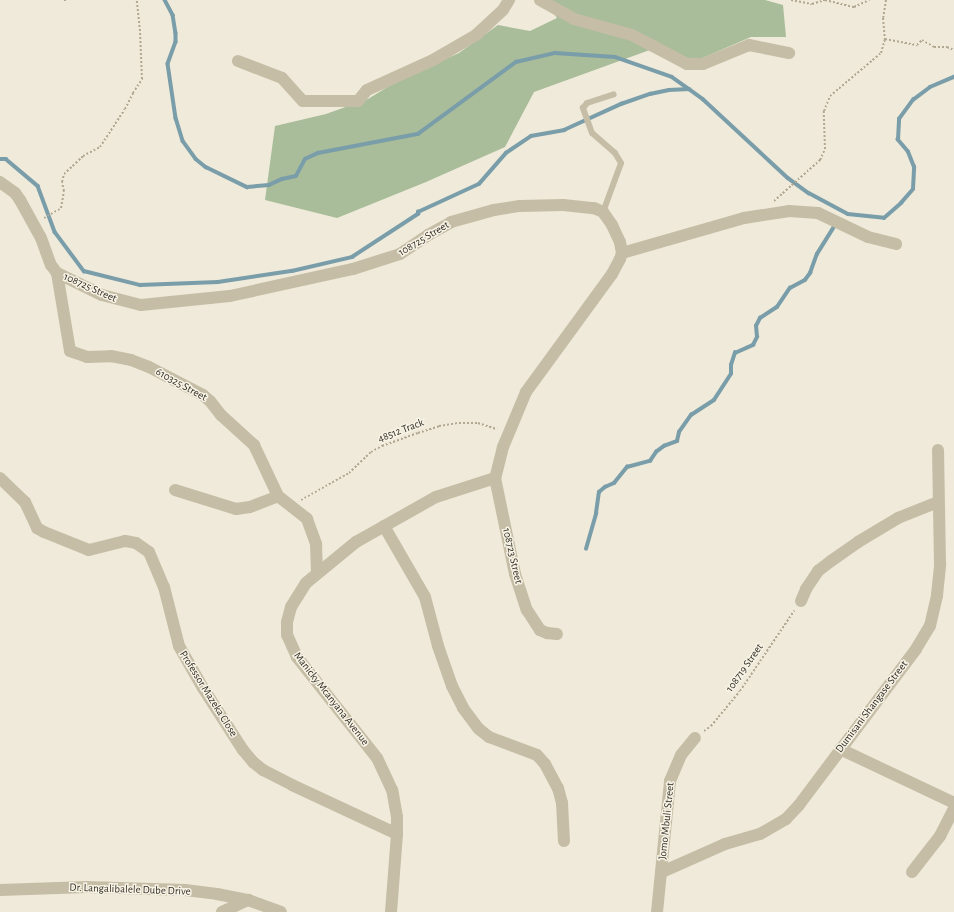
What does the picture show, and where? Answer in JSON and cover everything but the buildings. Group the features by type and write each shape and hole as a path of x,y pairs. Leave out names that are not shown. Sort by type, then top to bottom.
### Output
{"street":[{"path":"238,60 282,78 303,101 358,100 367,90 433,60 476,35 503,10 509,0"},
{"path":"540,0 574,19 632,35 688,64 703,64 749,46 789,53"},
{"name":"108725 Street","path":"0,182 15,193 20,200 41,238 51,265 57,273 89,290 130,304 152,305 230,296 308,280 375,263 407,251 428,235 451,222 494,210 520,206 563,205 594,208 603,212"},
{"path":"622,253 744,218 789,211 818,214 868,237 896,244"},
{"path":"495,478 499,459 520,403 531,384 552,358 612,274 622,253 616,233 603,212"},
{"name":"610325 Street","path":"57,273 70,351 87,357 111,356 131,360 203,395 254,445 278,496 307,518 316,544 317,573"},
{"name":"Dumisani Shangase Street","path":"662,872 725,844 760,834 786,819 799,805 916,649 930,626 934,614 940,564 938,450"},
{"name":"Professor Mazeka Close","path":"0,478 25,502 37,528 44,532 89,550 125,541 136,543 149,552 164,587 179,646 203,688 243,750 253,762 263,770 292,785 397,834"},
{"name":"Manicky Mcanyana Avenue","path":"391,912 397,834 397,818 392,790 377,758 297,657 287,635 286,622 297,595 317,573 356,542 436,497 495,478"},
{"name":"108723 Street","path":"495,478 515,574 526,610 540,630 547,633 557,634"},
{"path":"175,490 236,509 250,507 278,496"},
{"path":"800,601 818,571 831,561 858,542 898,518 938,502"},
{"path":"384,526 425,597 444,664 463,708 479,729 489,737 537,755 545,764 558,788 562,803 564,841"},
{"name":"Jomo Mbuli Street","path":"657,912 662,872 667,798 670,781 681,755 695,738"},
{"path":"840,749 954,803"},
{"path":"912,872 940,836 954,809"},
{"name":"Dr. Langalibalele Dube Drive","path":"0,890 87,887 146,888 217,894 248,900 281,912"},
{"path":"222,912 248,900"}],"lane":[{"path":"603,212 621,162 618,156 596,137 589,128 583,108 587,103 614,94"}],"path":[{"path":"40,221 61,208 64,192 62,182 64,174 83,156 100,147 125,109 132,93 142,79 137,0"},
{"path":"792,0 812,4 825,0 854,7 869,0"},
{"path":"786,192 820,160 825,149 824,111 830,96 881,53 885,39 883,18 886,0"},
{"path":"885,39 918,46 922,40 934,47 954,50"},
{"name":"48512 Track","path":"295,509 303,498 349,473 372,452 382,446 425,430 439,426 478,423 508,433"},
{"name":"108719 Street","path":"695,738 711,726 740,691 800,601"}],"green space":[{"path":"545,0 765,0 783,5 786,37 751,37 691,63 658,47 534,92 505,147 426,182 337,218 265,200 275,126 326,114 368,99 399,80 459,53 498,25 530,31 557,18"}],"waterway":[{"path":"165,0 173,15 176,33 176,42 168,64 176,118 183,141 196,159 206,167 247,187 269,185 282,179 296,176 305,159 318,153 418,134 516,62 555,53 615,57 672,77 689,89"},
{"path":"0,159 6,159 38,186 55,232 84,271 140,285 218,282 292,271 352,257 418,214 418,212 479,184 506,153 531,136 564,130 621,104 650,94 669,90 689,89 703,99 788,178 809,193 848,214 884,218 901,203 913,189 914,167 908,152 898,140 899,119 913,100 930,87 954,77"},
{"path":"586,549 596,513 599,492 605,487 614,483 627,467 650,461 656,452 664,446 677,441 679,432 691,415 714,400 731,374 731,365 735,353 753,345 757,337 756,326 760,318 777,307 790,288 805,280 810,273 817,254 833,228"}]}
